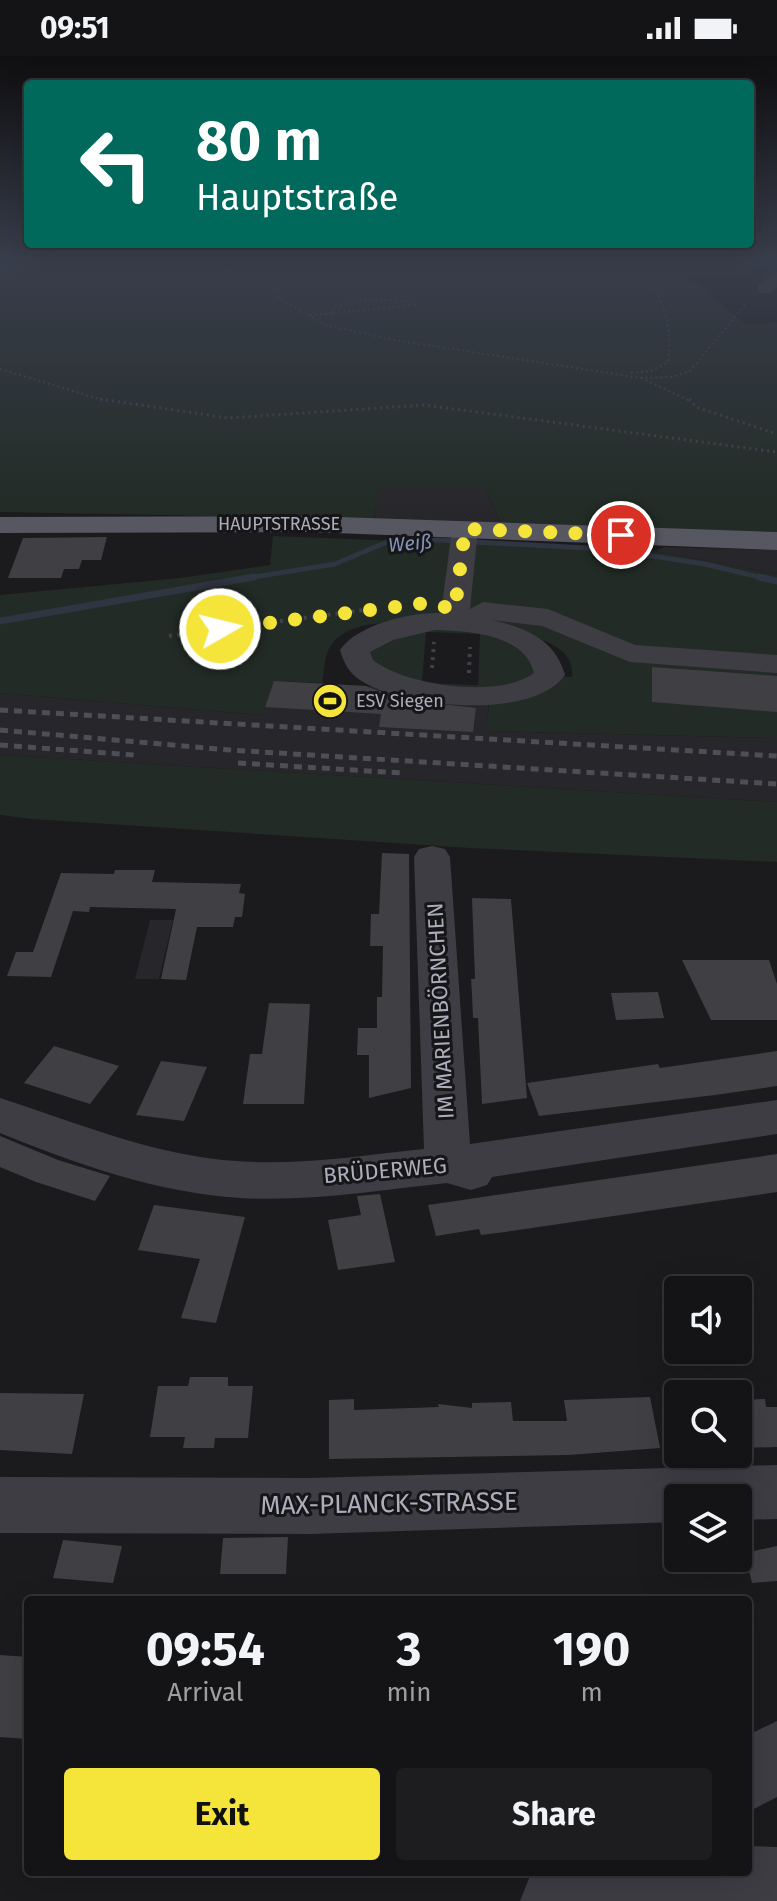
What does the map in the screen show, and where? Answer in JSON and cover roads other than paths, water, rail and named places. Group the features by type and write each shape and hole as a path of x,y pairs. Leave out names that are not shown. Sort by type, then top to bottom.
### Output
{"main road":[{"name":"HAUPTSTRASSE","path":"0,525 248,523 463,540 777,541"}],"street":[{"path":"454,624 463,540"},
{"path":"454,624 507,633 541,653 550,663 550,675 533,687 507,695 431,691 375,678 360,669 354,658 355,650 363,643 404,627 548,618 630,653 777,664"},
{"name":"IM MARIENBÖRNCHEN","path":"432,857 448,1165"},
{"name":"BRÜDERWEG","path":"0,1115 57,1138 136,1163 224,1178 340,1176 448,1165"},
{"path":"448,1165 497,1179 771,1130"},
{"name":"MAX-PLANCK-STRASSE","path":"0,1505 310,1506 777,1492"},
{"path":"752,1775 777,1753"},
{"path":"555,1901 567,1896 664,1880 777,1881"}],"waterway":[{"name":"Weiß","path":"241,579 335,564 387,542 438,540 605,549 705,564 767,579"},
{"name":"Weiß","path":"0,621 254,577"},
{"name":"Weiß","path":"759,577 777,581"}],"railway":[{"path":"0,710 777,756"},
{"path":"0,730 230,750 777,784"},
{"path":"0,745 134,755"},
{"path":"238,763 402,773"}],"place":[{"name":"ESV Siegen","path":"330,701"}]}
